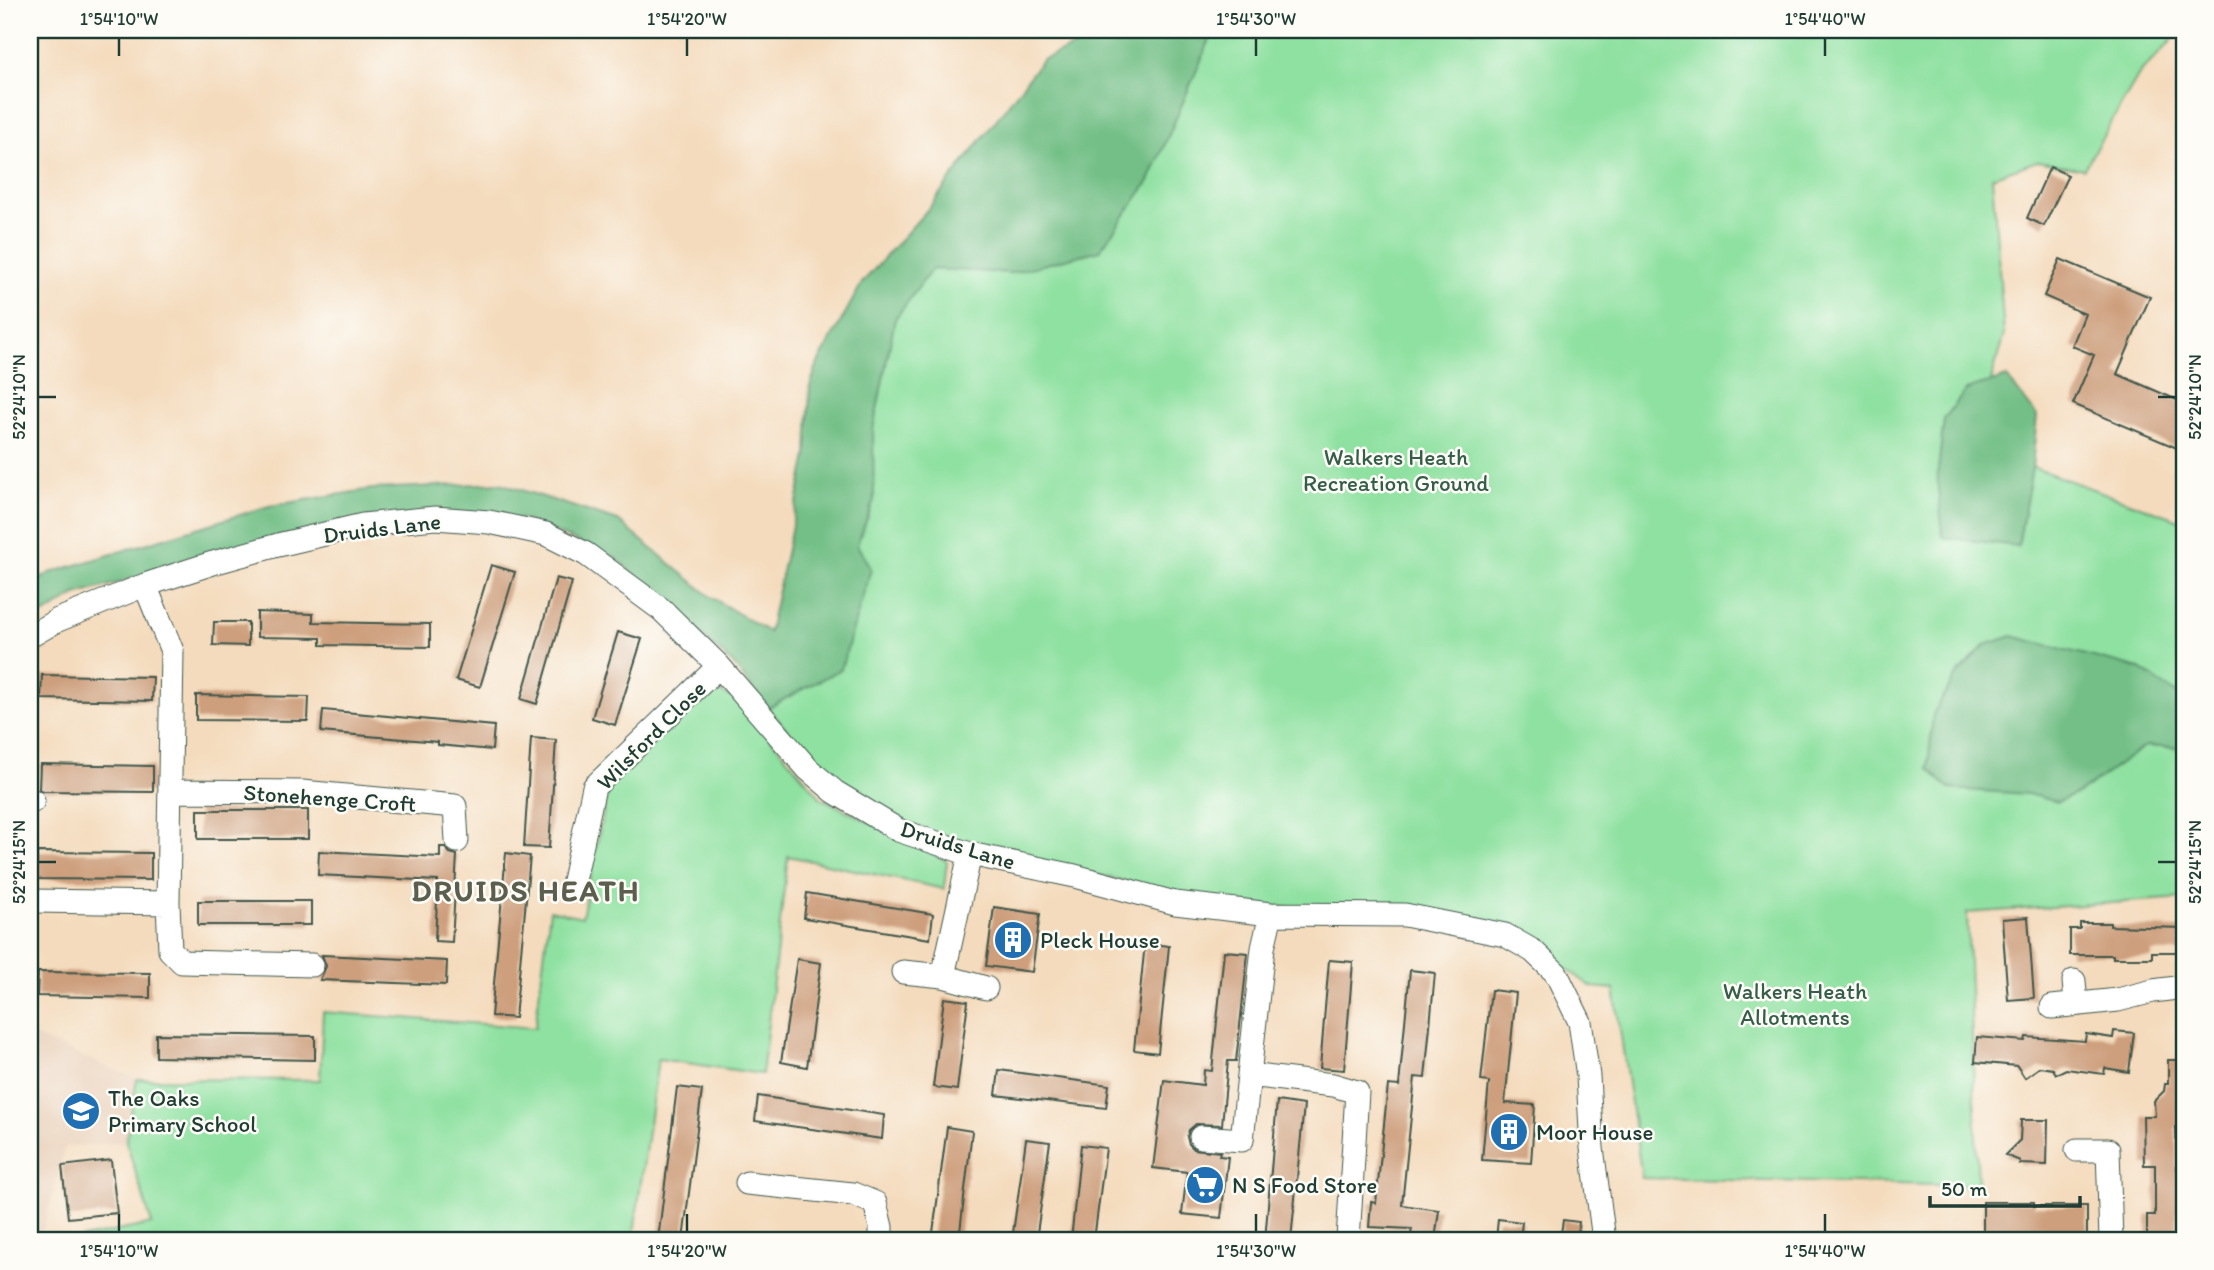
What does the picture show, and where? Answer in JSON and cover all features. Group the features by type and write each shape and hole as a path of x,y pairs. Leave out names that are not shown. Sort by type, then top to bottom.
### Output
{"street":[{"name":"Druids Lane","path":"30,636 58,620 145,585 278,545 363,525 435,518 489,522 546,534 586,554 662,610 719,666 808,769 835,792 898,830 970,854 1075,876 1175,903 1271,914 1405,915 1505,935 1534,951 1556,973 1580,1022 1604,1240"},
{"path":"145,585 172,651 167,903 170,950 182,962 312,965"},
{"name":"Wilsford Close","path":"572,890 594,786 719,666"},
{"name":"Stonehenge Croft","path":"171,791 302,792 455,806 457,841"},
{"path":"943,976 970,854"},
{"path":"34,901 167,903"},
{"path":"1201,1137 1242,1140 1263,948 1271,914"},
{"path":"903,972 943,976 986,988"},
{"path":"2074,981 2077,1004"},
{"path":"2052,1007 2118,1000 2184,986"},
{"path":"1250,1075 1334,1086 1357,1092 1348,1240"},
{"path":"2077,1150 2108,1150 2111,1240"},
{"path":"747,1183 853,1194 875,1203 881,1240"}],"shaded area":[{"name":"The Oaks Primary School","path":"30,1034 137,1079 126,1142 65,1147 42,1233 30,1230"}],"green space":[{"path":"1112,30 1214,30 1149,181 1100,250 1011,273 932,269 895,319 873,430 874,500 857,545 871,569 841,669 768,708 732,663 615,557 522,519 281,536 76,595 30,623 30,586 50,573 269,506 372,489 500,483 618,521 711,597 769,632 807,456 810,386 818,363 862,283 928,209 1042,60"},
{"name":"Walkers Heath Recreation Ground","path":"1120,30 2182,30 2140,73 2084,169 2037,161 1992,177 2004,334 1973,447 2018,546 2032,467 2182,521 2184,519 2184,699 2140,669 2145,746 2184,748 2184,898 1967,913 1978,1186 1642,1178 1614,989 1592,987 1508,927 1214,901 968,846 894,818 830,779 768,708 850,605 818,363"},
{"path":"2007,377 2037,416 2032,468 2018,546 1943,537 1937,478 1944,419 1966,390"},
{"path":"2012,636 2140,669 2184,699 2184,748 2145,746 2079,793 2057,802 2028,794 1949,789 1928,768 1933,714 1956,676 1985,645"},
{"path":"722,693 737,699 821,798 947,861 944,889 788,856 762,1074 658,1059 633,1240 73,1240 152,1224 126,1142 137,1079 320,1080 323,1012 535,1028 550,910 582,917 609,786 699,697"}],"building":[{"path":"2050,167 2068,175 2044,226 2027,218"},
{"path":"2060,259 2150,297 2117,374 2184,403 2184,451 2073,404 2094,355 2072,346 2085,314 2044,296"},
{"path":"491,565 515,572 480,687 456,680"},
{"path":"556,578 572,582 537,704 521,699"},
{"path":"257,612 313,614 313,622 430,624 430,647 321,645 321,638 257,637"},
{"path":"214,622 248,622 248,646 213,645"},
{"path":"618,632 642,639 615,725 592,718"},
{"path":"42,675 153,677 152,701 41,699"},
{"path":"196,695 309,697 308,721 196,720"},
{"path":"323,710 494,726 492,750 438,745 438,742 321,732"},
{"path":"531,738 556,740 549,848 524,847"},
{"path":"40,764 153,766 153,792 42,791 39,789"},
{"path":"198,810 308,810 308,839 198,839"},
{"path":"440,847 445,847 450,853 457,855 452,942 435,941 438,881 318,875 319,851 440,857"},
{"path":"37,852 151,853 151,880 36,879"},
{"path":"506,853 530,856 515,1018 491,1016"},
{"path":"807,893 933,914 930,939 804,918"},
{"path":"198,901 311,901 311,925 198,925"},
{"name":"Pleck House","path":"994,907 1040,914 1032,972 986,966"},
{"path":"2028,917 2034,998 2008,1000 2002,919"},
{"path":"2080,923 2184,928 2184,952 2152,952 2152,958 2070,955 2070,929 2080,929"},
{"path":"1145,943 1169,946 1158,1053 1134,1050"},
{"path":"1224,951 1248,953 1236,1061 1228,1061 1222,1125 1196,1124 1189,1130 1187,1137 1194,1149 1220,1152 1219,1156 1228,1157 1221,1218 1182,1214 1187,1172 1153,1168 1164,1080 1203,1085 1204,1070 1212,1071"},
{"path":"322,955 447,961 446,985 320,980 326,966"},
{"path":"797,959 821,963 807,1067 781,1062"},
{"path":"1329,960 1353,962 1344,1070 1320,1068"},
{"path":"1410,970 1435,973 1425,1078 1415,1077 1402,1205 1439,1210 1435,1240 1410,1240 1412,1229 1369,1227 1371,1202 1376,1203 1388,1085 1399,1086"},
{"path":"38,972 150,973 150,998 37,996"},
{"path":"1491,990 1516,993 1505,1103 1535,1105 1531,1163 1482,1160 1489,1082 1481,1081"},
{"path":"944,998 968,1001 957,1090 933,1087"},
{"path":"2114,1031 2134,1033 2129,1072 2105,1068 2104,1074 2066,1069 2056,1074 2053,1069 2040,1067 2025,1078 2017,1066 1975,1062 1977,1037 2025,1041 2026,1037 2085,1041 2086,1034 2113,1038"},
{"path":"156,1034 315,1036 315,1060 156,1057"},
{"path":"2168,1060 2184,1060 2183,1127 2176,1127 2177,1169 2184,1169 2184,1211 2177,1211 2178,1240 2147,1240 2147,1215 2155,1215 2155,1165 2144,1165 2143,1116 2155,1116 2154,1101 2164,1091 2165,1084 2168,1084"},
{"path":"999,1070 1109,1085 1106,1108 996,1095"},
{"path":"677,1087 702,1090 683,1240 658,1240"},
{"path":"758,1096 884,1115 882,1139 755,1121"},
{"path":"1277,1101 1304,1105 1291,1240 1265,1240"},
{"path":"2021,1120 2048,1120 2047,1165 2020,1164 2020,1161 2005,1155 2020,1140"},
{"path":"947,1127 972,1131 959,1240 932,1240"},
{"path":"1026,1139 1050,1142 1036,1240 1012,1240"},
{"path":"1081,1145 1106,1148 1094,1240 1071,1240"},
{"path":"111,1160 117,1213 68,1218 62,1166"},
{"path":"1983,1202 2087,1206 2087,1236 1983,1236"},
{"path":"1498,1219 1522,1222 1520,1240 1496,1240"},
{"path":"1563,1220 1579,1222 1577,1240 1560,1240"}],"place":[{"name":"Pleck House","path":"1013,940"},
{"name":"The Oaks Primary School","path":"81,1111"},
{"name":"Moor House","path":"1509,1132"},
{"name":"N S Food Store","path":"1205,1185"}],"district":[{"name":"DRUIDS HEATH","path":"526,891"}],"park label":[{"name":"Walkers Heath Allotments","path":"1795,1004"}]}
